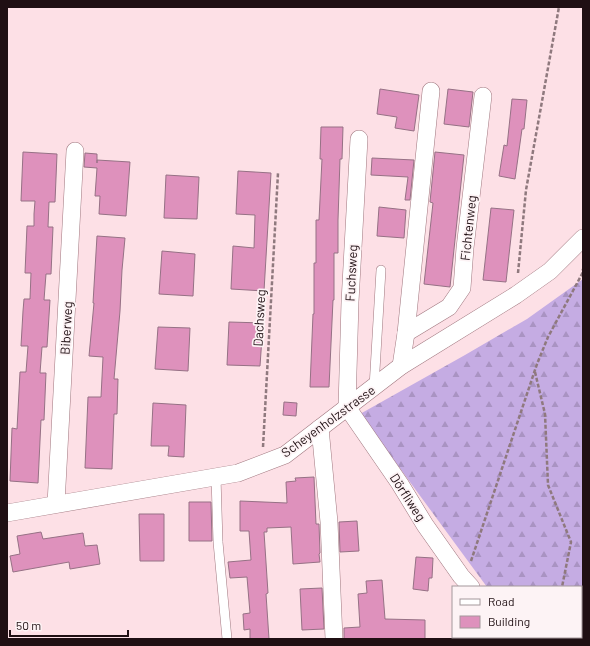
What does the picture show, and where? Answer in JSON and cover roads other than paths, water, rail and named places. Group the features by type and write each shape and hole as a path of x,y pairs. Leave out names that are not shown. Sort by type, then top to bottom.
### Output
{"street":[{"path":"401,366 406,333 431,91"},
{"name":"Fichtenweg","path":"406,333 449,307 462,288 465,248 483,96"},
{"name":"Fuchsweg","path":"347,407 350,302 359,139"},
{"name":"Biberweg","path":"56,504 75,151"},
{"name":"Scheyenholzstrasse","path":"7,513 238,473 285,455 401,366 516,295 550,271 583,238"},
{"name":"Dörfliweg","path":"347,407 400,484 430,531 468,583"},
{"path":"320,428 329,522 334,639"}],"lane":[{"path":"374,387 381,270"},
{"path":"216,477 218,542 227,639"}]}
